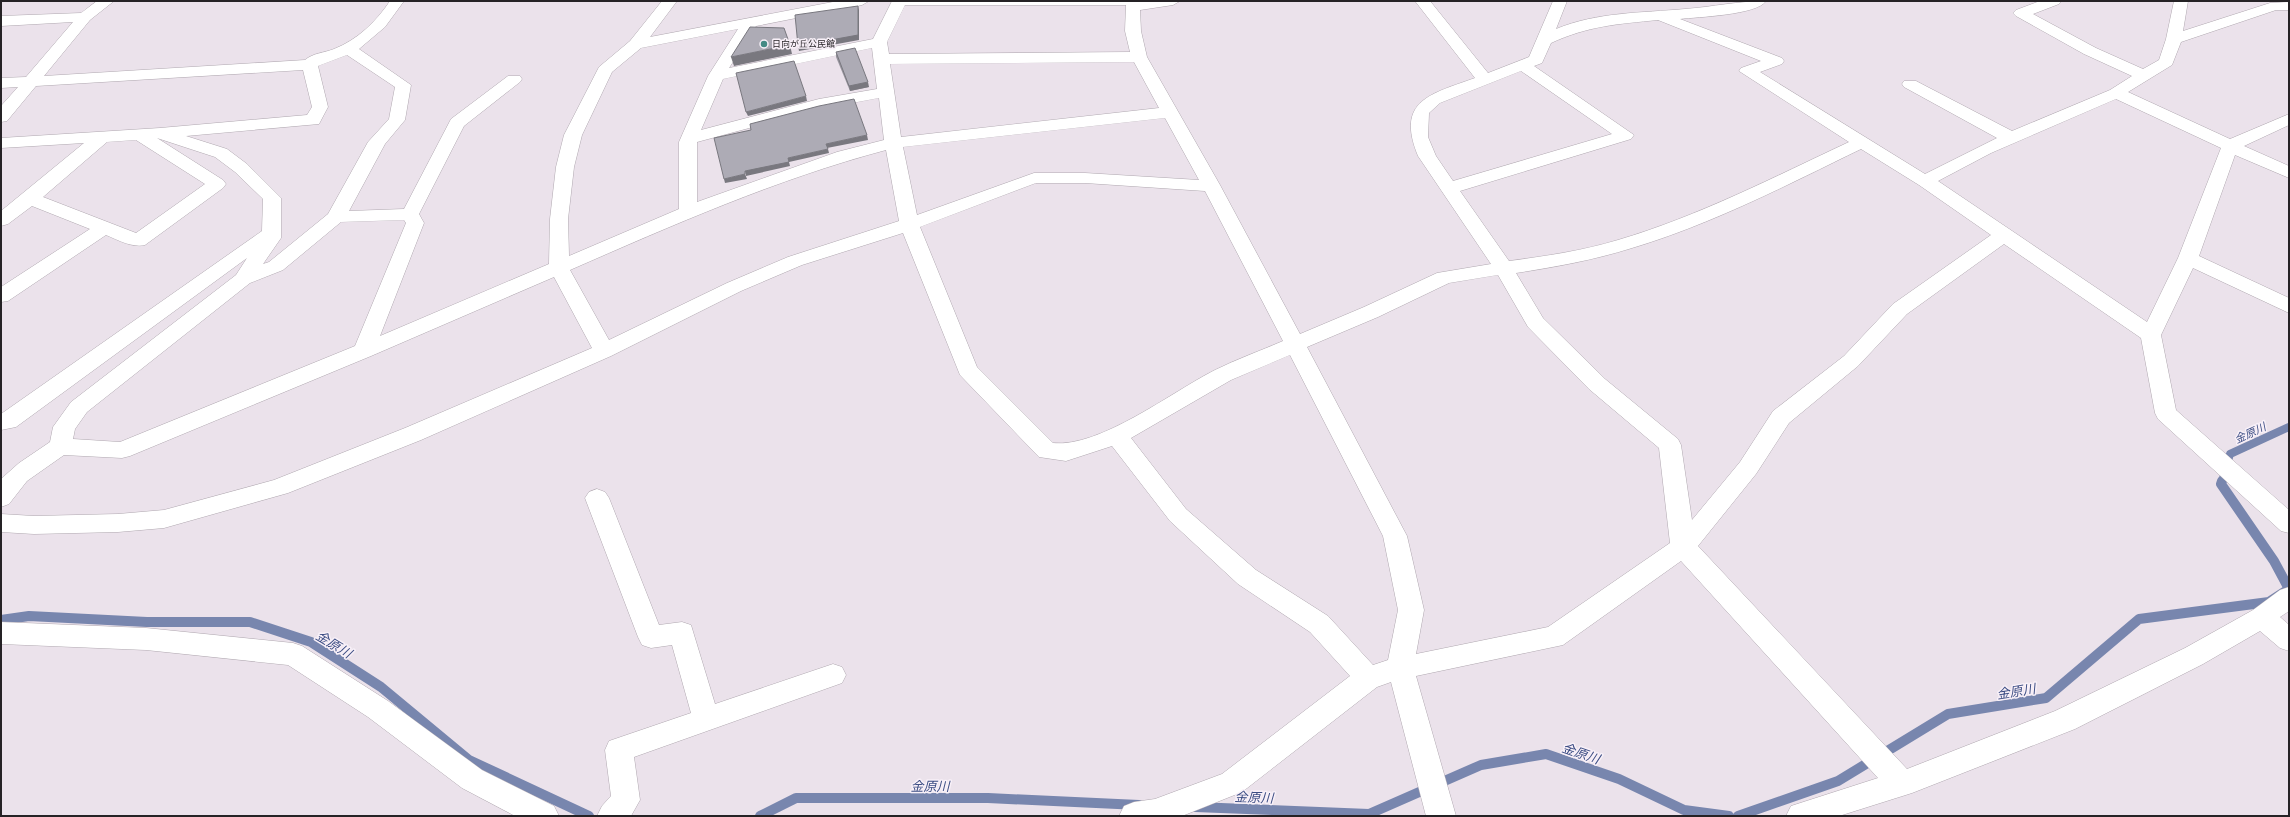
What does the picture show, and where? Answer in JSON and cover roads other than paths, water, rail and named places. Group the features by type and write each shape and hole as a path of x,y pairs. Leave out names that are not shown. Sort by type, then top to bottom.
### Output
{"street":[{"path":"1,117 32,82 85,17 107,1"},
{"path":"1,143 160,133 313,120 320,107 310,65 313,60 347,48 363,38 386,19 397,1"},
{"path":"604,351 559,267 560,204 565,167 573,135 605,70 636,44 670,1"},
{"path":"636,44 750,23 766,13 861,1"},
{"path":"1173,1 1134,3 899,1 879,42 883,59 886,92 894,143 909,223 968,370 1046,451 1066,453 1117,436 1223,375 1295,345 1444,277 1568,259 1626,244 1735,203 1862,142"},
{"path":"1422,1 1485,80"},
{"path":"1560,1 1536,60 1434,99 1421,112 1419,137 1427,156 1504,269 1534,322 1597,384 1670,445 1683,547 1902,784"},
{"path":"1543,41 1568,30 1600,21 1734,8 1759,1"},
{"path":"2054,1 2021,13 2090,51 2144,76"},
{"path":"1925,181 1984,149 2116,93 2166,62 2174,39 2181,1"},
{"path":"1134,3 1132,31 1139,57 1210,185 1395,536 1411,610 1400,668 1441,816"},
{"path":"2174,39 2275,6 2289,6"},
{"path":"1656,16 1776,61 1747,71 1925,181 2151,335"},
{"path":"1,22 85,17"},
{"path":"688,212 689,140 716,76 750,23"},
{"path":"716,76 879,42"},
{"path":"60,446 64,427 79,407 243,279 276,266 336,217 377,142 397,120 403,85 347,48"},
{"path":"883,59 1139,57"},
{"path":"1,83 310,65"},
{"path":"1449,188 1625,135 1522,65"},
{"path":"410,214 457,123 514,79"},
{"path":"1910,84 2011,138"},
{"path":"689,140 819,104 886,92"},
{"path":"2116,93 2289,173"},
{"path":"1,498 4,491 22,474 60,446 122,450 364,352 688,212 843,156 894,143 1170,112"},
{"path":"2289,118 2230,146 2188,258 2151,335 2166,413 2289,524"},
{"path":"160,133 221,154 242,168 272,198 271,238 243,279"},
{"path":"31,198 103,229 138,241 217,184 140,134"},
{"path":"1,220 31,198 103,136"},
{"path":"1,523 34,525 110,523 164,519 280,487 413,434 604,351 734,287 795,262 1034,178 1085,178 1192,186 1210,185"},
{"path":"336,217 410,214"},
{"path":"364,352 415,223 410,214"},
{"path":"1,296 103,229"},
{"path":"1,422 8,421 271,232"},
{"path":"1134,816 1154,813 1232,783 1368,678 1400,668 1554,637 1683,547 1748,468 1781,417 1851,361 1900,309 2004,235"},
{"path":"2188,258 2289,306"},
{"path":"1117,436 1178,515 1247,577 1319,624 1368,678"},
{"path":"597,498 651,637 682,633 706,719"},
{"path":"1801,816 1852,798 1902,784 2065,720 2194,656 2262,618 2289,597"},
{"path":"2262,618 2289,640"},
{"path":"1,633 146,639 293,654 378,709 472,779 544,816"},
{"path":"612,816 626,800 619,750 833,676"}],"waterway":[{"name":"金原川","path":"2222,482 2230,454 2289,427"},
{"name":"金原川","path":"1738,816 1838,781 1948,714 2046,698 2139,619 2269,602 2289,589 2274,561 2221,484 2222,481"},
{"name":"金原川","path":"1,620 29,616 147,622 250,622 311,642 381,687 469,760 589,816"},
{"name":"金原川","path":"1195,807 1369,814 1481,765 1546,754 1619,779 1684,810 1729,816"},
{"name":"金原川","path":"760,816 796,798 988,798 1139,805"}],"place":[{"name":"日向が丘公民館","path":"764,44"}]}
